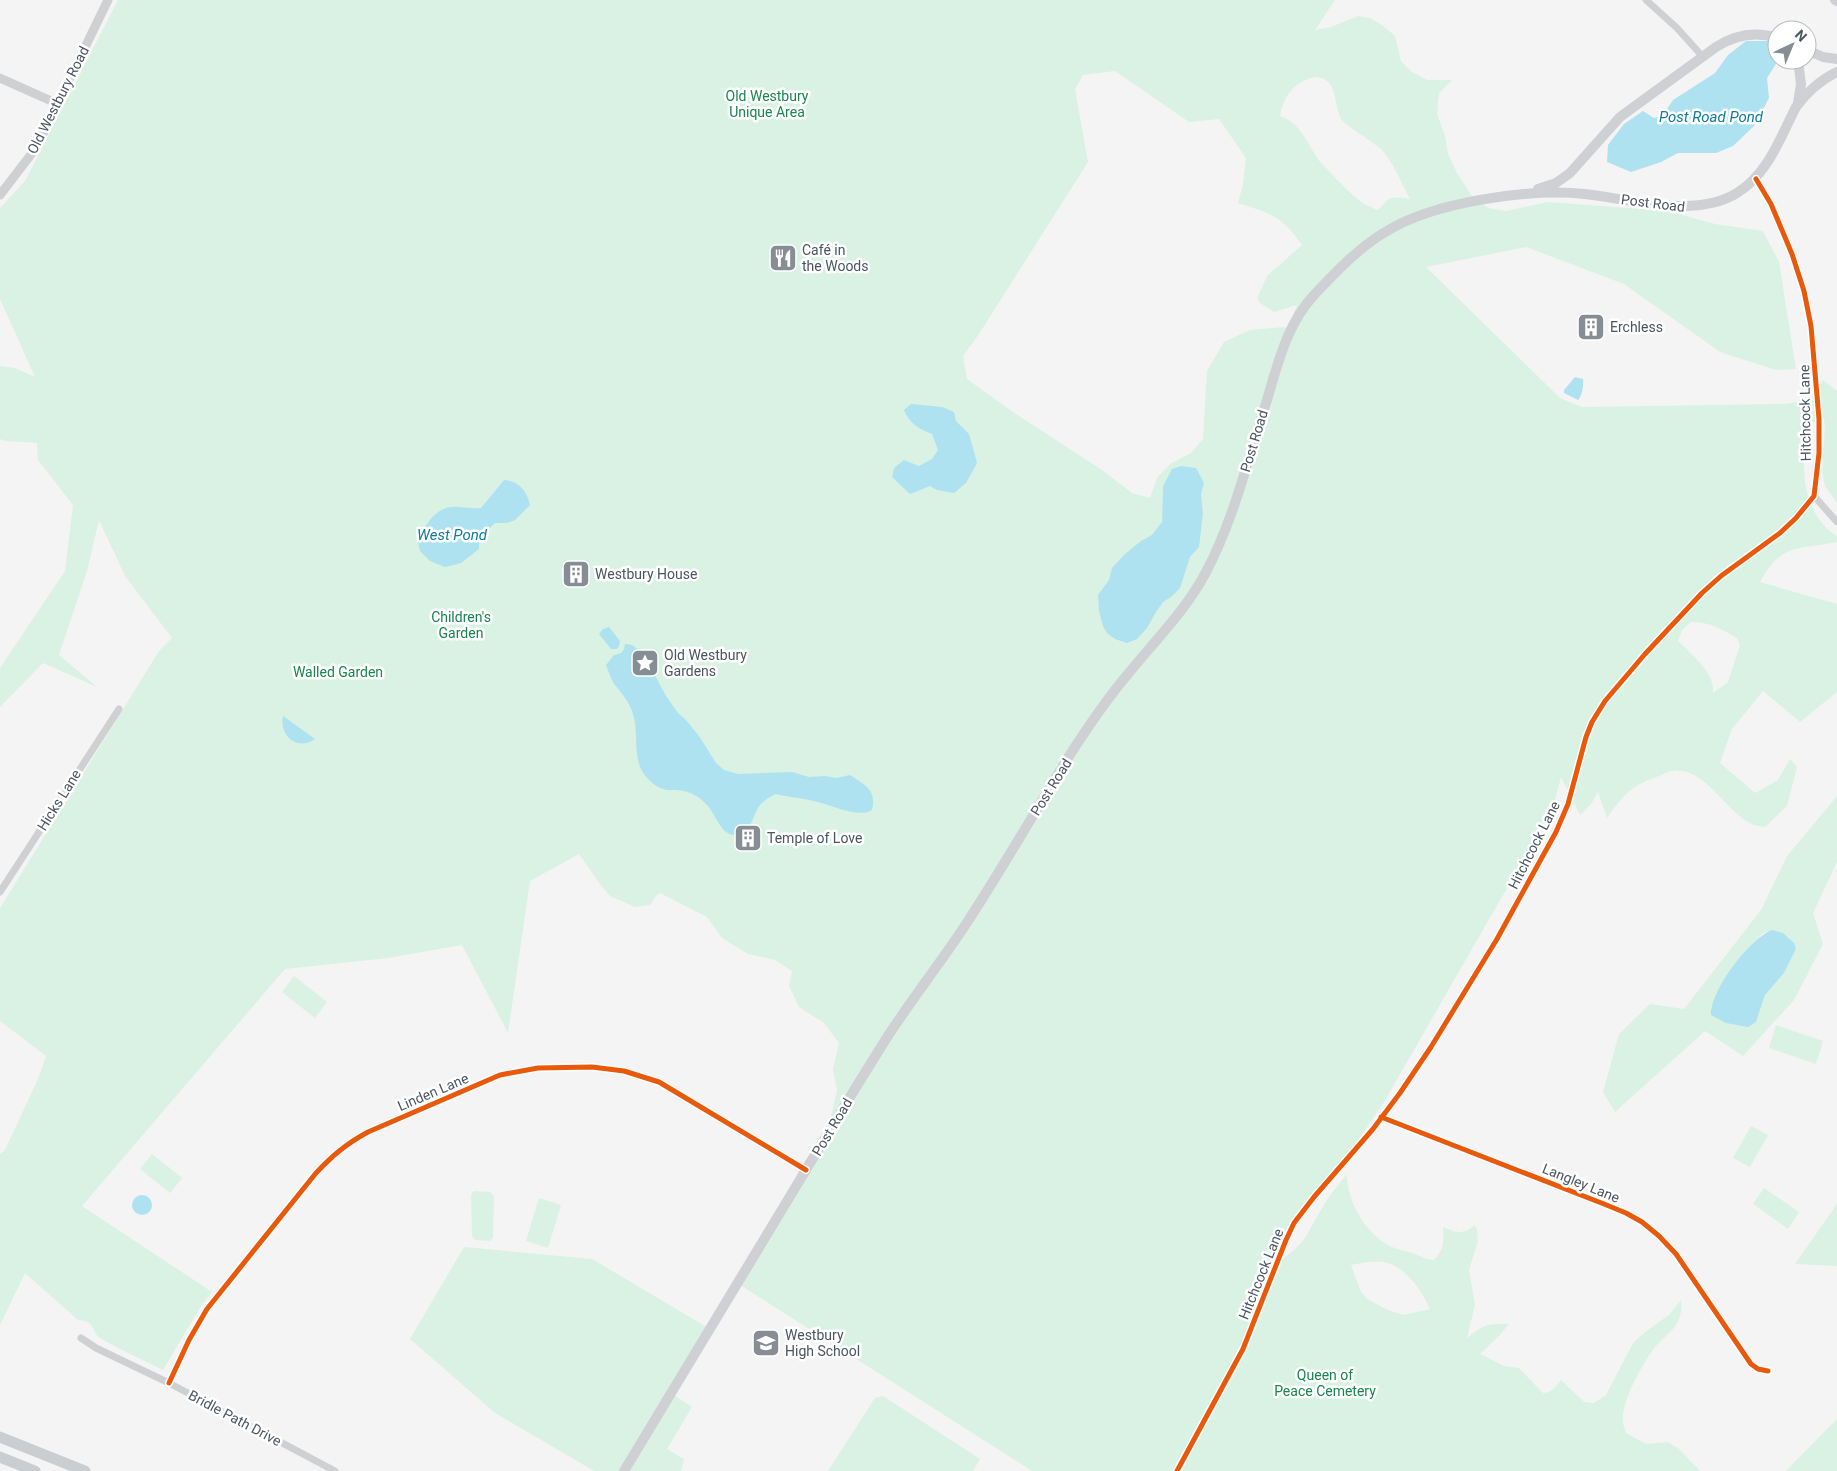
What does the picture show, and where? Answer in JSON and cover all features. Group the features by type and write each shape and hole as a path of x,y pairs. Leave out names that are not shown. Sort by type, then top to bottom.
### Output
{"main road":[{"name":"Post Road","path":"1526,193 1556,182 1570,174 1620,117 1722,43 1736,37 1753,35 1767,37"},
{"path":"1817,54 1837,59"},
{"path":"1796,106 1801,84 1799,70"},
{"name":"Post Road","path":"624,1471 886,1039 965,925 1098,714 1125,677 1178,615 1205,574 1219,544 1238,492 1285,342 1299,314 1309,301 1362,249 1382,233 1405,221 1432,211 1526,193 1580,193 1681,207 1699,207 1715,204 1729,198 1756,179 1765,166 1796,106 1815,85 1837,72"},
{"path":"1570,174 1570,185 1575,191 1580,193"},
{"path":"0,1437 85,1471"},
{"path":"0,1457 35,1471"}],"street":[{"name":"Old Westbury Road","path":"0,195 36,148 108,0"},
{"path":"1646,0 1677,28 1703,57"},
{"path":"0,78 58,104"},
{"name":"Hitchcock Lane","path":"1177,1471 1242,1349 1294,1223 1400,1093 1431,1047 1497,939 1546,852 1567,807 1586,737 1592,722 1605,701 1645,654 1702,593 1721,576 1780,533 1796,518 1814,496 1819,453 1811,326 1804,291 1792,254 1771,204 1756,179"},
{"path":"1814,496 1837,522"},
{"name":"Hicks Lane","path":"0,892 119,709"},
{"name":"Linden Lane","path":"169,1383 189,1340 207,1309 334,1154 368,1132 500,1075 538,1068 592,1067 624,1071 644,1077 675,1090 806,1170"},
{"name":"Langley Lane","path":"1381,1117 1604,1204 1642,1222 1676,1254 1751,1364 1758,1369 1768,1371"},
{"name":"Bridle Path Drive","path":"81,1338 96,1348 169,1383 335,1471"}],"green space":[{"path":"118,0 1335,0 1315,30 1331,27 1358,16 1370,18 1395,36 1401,61 1412,72 1427,80 1452,80 1439,93 1437,114 1445,136 1448,154 1457,173 1472,196 1488,208 1506,211 1548,202 1668,211 1715,224 1763,231 1779,262 1796,369 1776,370 1720,352 1624,284 1526,247 1426,267 1560,398 1582,407 1785,404 1808,398 1815,392 1823,380 1837,391 1837,503 1825,486 1822,471 1825,426 1822,409 1807,439 1804,469 1805,482 1812,507 1819,519 1837,536 1837,542 1792,550 1784,554 1768,569 1760,582 1837,604 1837,692 1800,722 1763,691 1732,729 1720,763 1755,793 1778,780 1790,759 1797,767 1787,806 1765,827 1754,825 1741,817 1705,782 1695,775 1684,771 1673,771 1650,779 1635,787 1623,797 1607,818 1598,792 1591,804 1580,815 1561,777 1553,808 1384,1102 1351,1151 1294,1223 1278,1261 1295,1249 1301,1242 1327,1199 1347,1174 1350,1194 1358,1214 1370,1231 1392,1247 1434,1260 1440,1253 1443,1245 1443,1227 1452,1231 1463,1232 1475,1225 1478,1241 1469,1270 1475,1305 1467,1338 1486,1326 1509,1324 1480,1354 1504,1366 1519,1368 1543,1393 1551,1390 1561,1380 1584,1402 1594,1403 1606,1395 1633,1343 1669,1315 1681,1300 1680,1317 1677,1323 1652,1351 1628,1395 1623,1414 1623,1423 1626,1433 1646,1444 1668,1442 1679,1449 1700,1471 1032,1471 737,1283 826,1137 837,1091 833,1069 839,1043 824,1023 799,1007 789,986 792,971 775,960 748,954 722,938 707,917 660,893 650,905 635,907 610,896 579,854 530,881 508,1033 462,945 388,958 285,969 82,1206 212,1292 201,1306 163,1370 115,1347 97,1336 88,1322 78,1320 25,1273 0,1325 0,1154 5,1150 38,1079 46,1056 0,1021 0,908 159,651 172,638 125,576 99,520 87,571 59,655 97,687 43,663 0,707 0,668 65,571 73,505 38,460 37,443 0,439 0,366 15,368 35,377 0,299 0,208 25,181","holes":["1115,71 1189,122 1219,119 1246,158 1243,185 1238,203 1274,217 1288,228 1302,245 1267,276 1257,298 1260,303 1274,312 1297,305 1288,329 1284,327 1250,330 1224,342 1207,371 1203,439 1191,453 1170,464 1157,478 1150,498 1132,493 1102,470 1013,412 967,379 963,356 979,334 1088,162 1075,89 1083,75","1315,77 1323,78 1328,82 1332,87 1341,119 1381,149 1394,167 1410,199 1391,198 1377,210 1365,204 1348,191 1323,165 1295,125 1280,116 1284,102 1291,90 1308,79","1172,469 1204,483 1201,494 1203,513 1160,525 1162,522 1163,486","1691,622 1721,629 1737,638 1740,645 1728,682 1713,693 1713,685 1706,671 1696,658 1678,641 1682,630","1383,1262 1391,1264 1405,1273 1422,1294 1430,1309 1403,1315 1388,1310 1367,1299 1361,1292 1351,1265"]},
{"path":"1837,796 1837,862 1813,913 1823,944 1794,1000 1743,1056 1705,1031 1615,1112 1603,1092 1619,1034 1650,1004 1684,1009 1761,910 1787,856","holes":["1772,930 1784,934 1795,945 1796,949 1784,973 1765,995 1756,1022 1711,1015 1711,1007 1721,986 1747,949 1763,933"]},
{"path":"294,976 327,1002 315,1018 282,992"},
{"path":"1776,1025 1823,1041 1816,1064 1769,1048"},
{"path":"1751,1126 1768,1135 1750,1167 1733,1158"},
{"path":"152,1154 182,1178 170,1193 140,1169"},
{"path":"1764,1188 1799,1212 1788,1229 1753,1204"},
{"path":"474,1191 490,1192 494,1196 493,1238 490,1241 475,1240 472,1236 471,1195"},
{"path":"539,1198 561,1205 548,1248 526,1241"},
{"path":"1837,1204 1837,1266 1795,1264"},
{"path":"464,1247 592,1259 710,1329 671,1393 692,1407 667,1449 684,1459 681,1471 594,1471 495,1413 410,1339"},
{"path":"883,1396 980,1459 973,1471 828,1471 875,1398"},
{"path":"1837,1419 1837,1471 1786,1471"}],"water":[{"name":"Post Road Pond","path":"1746,41 1767,41 1767,70 1772,70 1767,78 1769,98 1754,126 1733,146 1716,153 1678,153 1661,162 1631,172 1607,162 1608,145 1624,124 1643,111 1654,118 1663,115 1673,100 1715,73 1728,55"},
{"path":"1575,377 1583,379 1581,396 1578,400 1564,393 1564,390"},
{"path":"911,404 942,407 954,412 956,421 969,434 977,463 966,483 954,493 937,490 930,486 910,494 892,477 894,468 904,460 919,466 932,459 938,450 932,434 915,425 906,415 904,410"},
{"path":"1181,466 1196,468 1204,483 1201,494 1203,513 1199,547 1190,557 1180,588 1163,602 1147,628 1137,639 1127,643 1115,639 1107,633 1103,626 1099,611 1098,595 1109,580 1112,568 1125,554 1152,535 1162,522 1163,486 1172,469"},
{"name":"West Pond","path":"504,480 514,482 522,488 529,500 530,505 515,520 507,523 495,523 479,538 479,549 461,563 445,567 430,561 420,551 417,539 438,512 450,507 481,508"},
{"path":"609,627 620,641 617,649 611,649 599,634 603,629"},
{"path":"625,644 632,645 643,653 666,696 678,713 699,736 716,763 724,770 738,774 792,772 809,777 825,776 836,778 850,775 869,789 873,798 872,810 860,813 852,812 814,801 775,794 760,805 747,828 732,835 723,829 705,802 697,796 684,791 658,787 648,779 638,761 635,721 632,711 613,681 606,665 614,655 622,652"},
{"path":"283,716 315,739 302,743 296,743 291,740 284,730"},
{"path":"1772,930 1783,933 1794,943 1796,949 1784,973 1765,995 1756,1022 1748,1027 1726,1023 1711,1015 1712,1005 1717,993 1733,966 1753,943"},
{"path":"142,1195 149,1198 152,1205 149,1212 142,1215 135,1212 132,1205 135,1198"}],"cycle path":[{"path":"1177,1471 1243,1349 1294,1223 1373,1129 1400,1093 1431,1047 1497,939 1556,832 1568,804 1586,737 1592,722 1605,701 1645,654 1702,593 1721,576 1780,533 1796,518 1814,496 1819,453 1819,419 1811,326 1804,291 1792,254 1771,204 1756,179"},
{"path":"169,1383 189,1340 207,1309 316,1173 328,1161 346,1146 368,1132 500,1075 538,1068 592,1067 624,1071 659,1082 806,1170"},
{"path":"1381,1117 1604,1204 1642,1222 1676,1254 1751,1364 1758,1369 1768,1371"}],"place":[{"name":"Café in the Woods","path":"783,258"},
{"name":"Erchless","path":"1591,327"},
{"name":"Westbury House","path":"576,574"},
{"name":"Old Westbury Gardens","path":"645,663"},
{"name":"Temple of Love","path":"748,838"},
{"name":"Westbury High School","path":"766,1343"}],"park label":[{"name":"Old Westbury Unique Area","path":"767,104"},
{"name":"Children's Garden","path":"461,626"},
{"name":"Walled Garden","path":"338,672"},
{"name":"Queen of Peace Cemetery","path":"1325,1384"}]}
